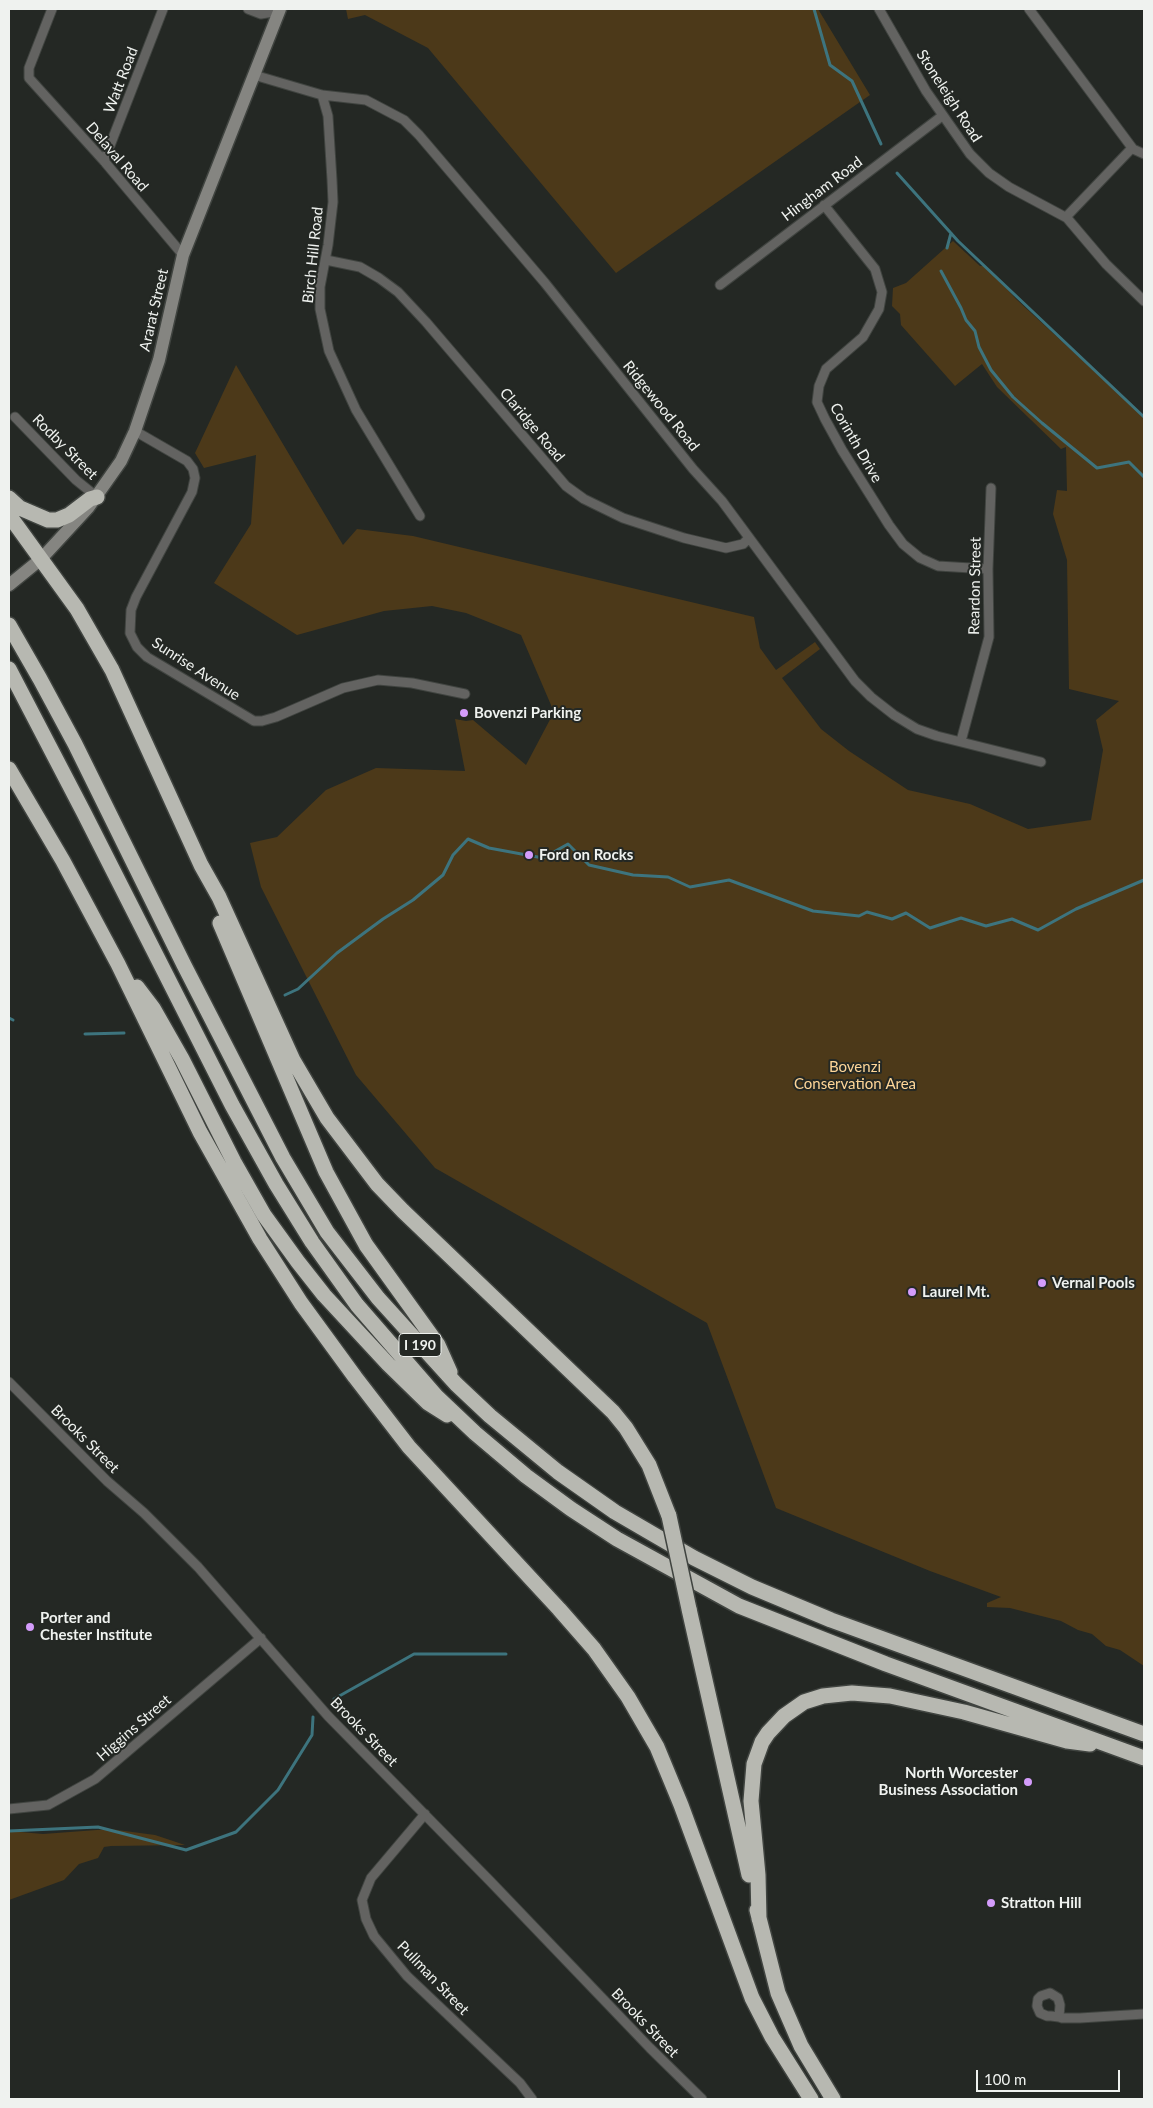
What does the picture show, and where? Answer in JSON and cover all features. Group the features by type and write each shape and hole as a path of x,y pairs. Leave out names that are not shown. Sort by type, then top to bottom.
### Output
{"highway":[{"path":"9,498 20,508 32,515 48,520 57,520 69,515 90,499 97,497"},
{"path":"9,515 77,609 112,670 200,865 219,897 294,1060 327,1118 352,1152 402,1211 613,1412 626,1428 649,1465 669,1516 759,1919 778,1993 801,2046 833,2099"},
{"name":"I 190","path":"9,625 75,744 184,965 283,1158 327,1232 378,1298 456,1384 490,1416 558,1472 615,1512 694,1558 752,1587 831,1620 1144,1734"},
{"name":"I 190","path":"9,669 232,1105 276,1184 312,1242 357,1305 436,1396 526,1476 617,1539 739,1606 886,1664 1144,1758"},
{"path":"9,769 64,860 118,964 204,1140 260,1239 301,1303 409,1447 594,1649 628,1697 657,1747 681,1805 752,1998 772,2037 800,2084 812,2099"},
{"path":"9,785 16,797 36,814"},
{"path":"200,865 203,883 326,1172 366,1244 438,1345 456,1384"},
{"path":"118,964 153,1008 182,1059 234,1162 264,1214 298,1262 345,1319 428,1403 475,1432"},
{"path":"759,1919 751,1801 754,1764 762,1742 768,1733 784,1716 804,1702 823,1696 852,1693 890,1696 964,1712 1068,1741 1125,1750"}],"main road":[{"name":"Ararat Street","path":"12,583 40,559 97,497 121,460 135,432 159,360 183,255 279,10"}],"street":[{"name":"Delaval Road","path":"52,9 29,68 29,78 104,161 183,255"},
{"name":"Watt Road","path":"104,161 163,9"},
{"path":"248,9 261,14 279,10"},
{"name":"Stoneleigh Road","path":"879,9 926,92 970,154 989,173 1021,194 1066,217 1111,270 1144,301"},
{"path":"1029,9 1132,148 1144,154"},
{"name":"Ridgewood Road","path":"254,75 322,95 366,100 404,120 419,135 545,283 693,468 722,501 855,681 871,697 894,715 917,729 937,736 1041,762"},
{"name":"Birch Hill Road","path":"322,95 328,116 333,202 326,260 320,287 320,309 328,351 356,410 420,516"},
{"name":"Hingham Road","path":"720,285 942,116"},
{"path":"1066,217 1132,148"},
{"name":"Corinth Drive","path":"824,205 875,269 882,292 879,309 863,337 826,369 819,386 818,402 825,419 888,525 903,544 920,558 938,566 988,569"},
{"name":"Claridge Road","path":"326,260 360,267 398,292 426,322 566,486 584,499 643,525 726,548 743,544 749,538"},
{"name":"Rodby Street","path":"14,417 76,480 97,497"},
{"name":"Sunrise Avenue","path":"135,432 186,461 192,469 195,478 192,492 130,610 130,633 137,647 147,657 254,721 276,717 343,688 378,680 405,682 465,694"},
{"name":"Reardon Street","path":"961,741 989,637 988,569 991,488"},
{"name":"Brooks Street","path":"9,1382 198,1567 328,1716 650,2048 702,2099"},
{"name":"Higgins Street","path":"9,1809 48,1805 95,1779 261,1638"},
{"name":"Pullman Street","path":"425,1814 370,1878 362,1900 366,1919 374,1936 407,1976 520,2083 532,2099"},
{"path":"1059,2017 1080,2018 1144,2014"}],"green space":[{"path":"346,9 818,9 870,95 616,273 428,48 365,15 348,19"},
{"name":"Bovenzi Conservation Area","path":"953,241 980,266 983,266 998,279 1016,299 1144,417 1144,1666 1120,1650 1106,1646 1092,1634 1078,1630 1061,1621 1010,1608 987,1607 987,1603 1001,1597 930,1571 776,1508 707,1323 435,1168 356,1075 261,887 250,843 277,837 326,790 376,768 465,771 455,719 473,720 526,765 554,712 521,635 466,613 432,606 384,611 297,635 214,583 251,524 256,455 204,468 195,453 236,365 343,545 357,529 413,536 754,617 760,648 776,670 815,642 820,649 782,678 821,729 849,751 908,790 970,804 1028,829 1091,820 1103,750 1096,720 1119,701 1069,689 1067,560 1053,514 1057,490 1067,491 1066,447 1061,449 997,387 982,364 955,386 901,325 900,314 892,306 893,288 906,283"},
{"path":"110,1829 155,1835 185,1845 104,1847 98,1858 79,1864 64,1880 9,1900 9,1831 43,1834"}],"waterway":[{"path":"814,9 830,65 852,81 881,144"},
{"path":"897,173 958,241 1144,417"},
{"path":"947,248 951,233"},
{"path":"941,271 966,320 975,331 979,347 991,370 1013,397 1097,468 1129,462 1144,477"},
{"path":"285,995 298,989 337,953 383,919 413,900 443,875 453,855 468,839 489,848 543,858 568,844 589,865 633,875 668,877 690,887 729,880 813,911 859,916 867,912 892,919 906,913 930,928 961,918 986,926 1012,919 1038,930 1076,909 1144,880"},
{"path":"9,1018 13,1020"},
{"path":"85,1034 124,1033"},
{"path":"334,1699 414,1654 506,1654"},
{"path":"9,1831 98,1827 186,1850 236,1832 278,1790 312,1735 313,1717"}],"place":[{"name":"Bovenzi Parking","path":"464,713"},
{"name":"Ford on Rocks","path":"529,855"},
{"name":"Vernal Pools","path":"1042,1283"},
{"name":"Laurel Mt.","path":"912,1292"},
{"name":"Porter and Chester Institute","path":"30,1627"},
{"name":"North Worcester Business Association","path":"1028,1782"},
{"name":"Stratton Hill","path":"991,1903"}]}
